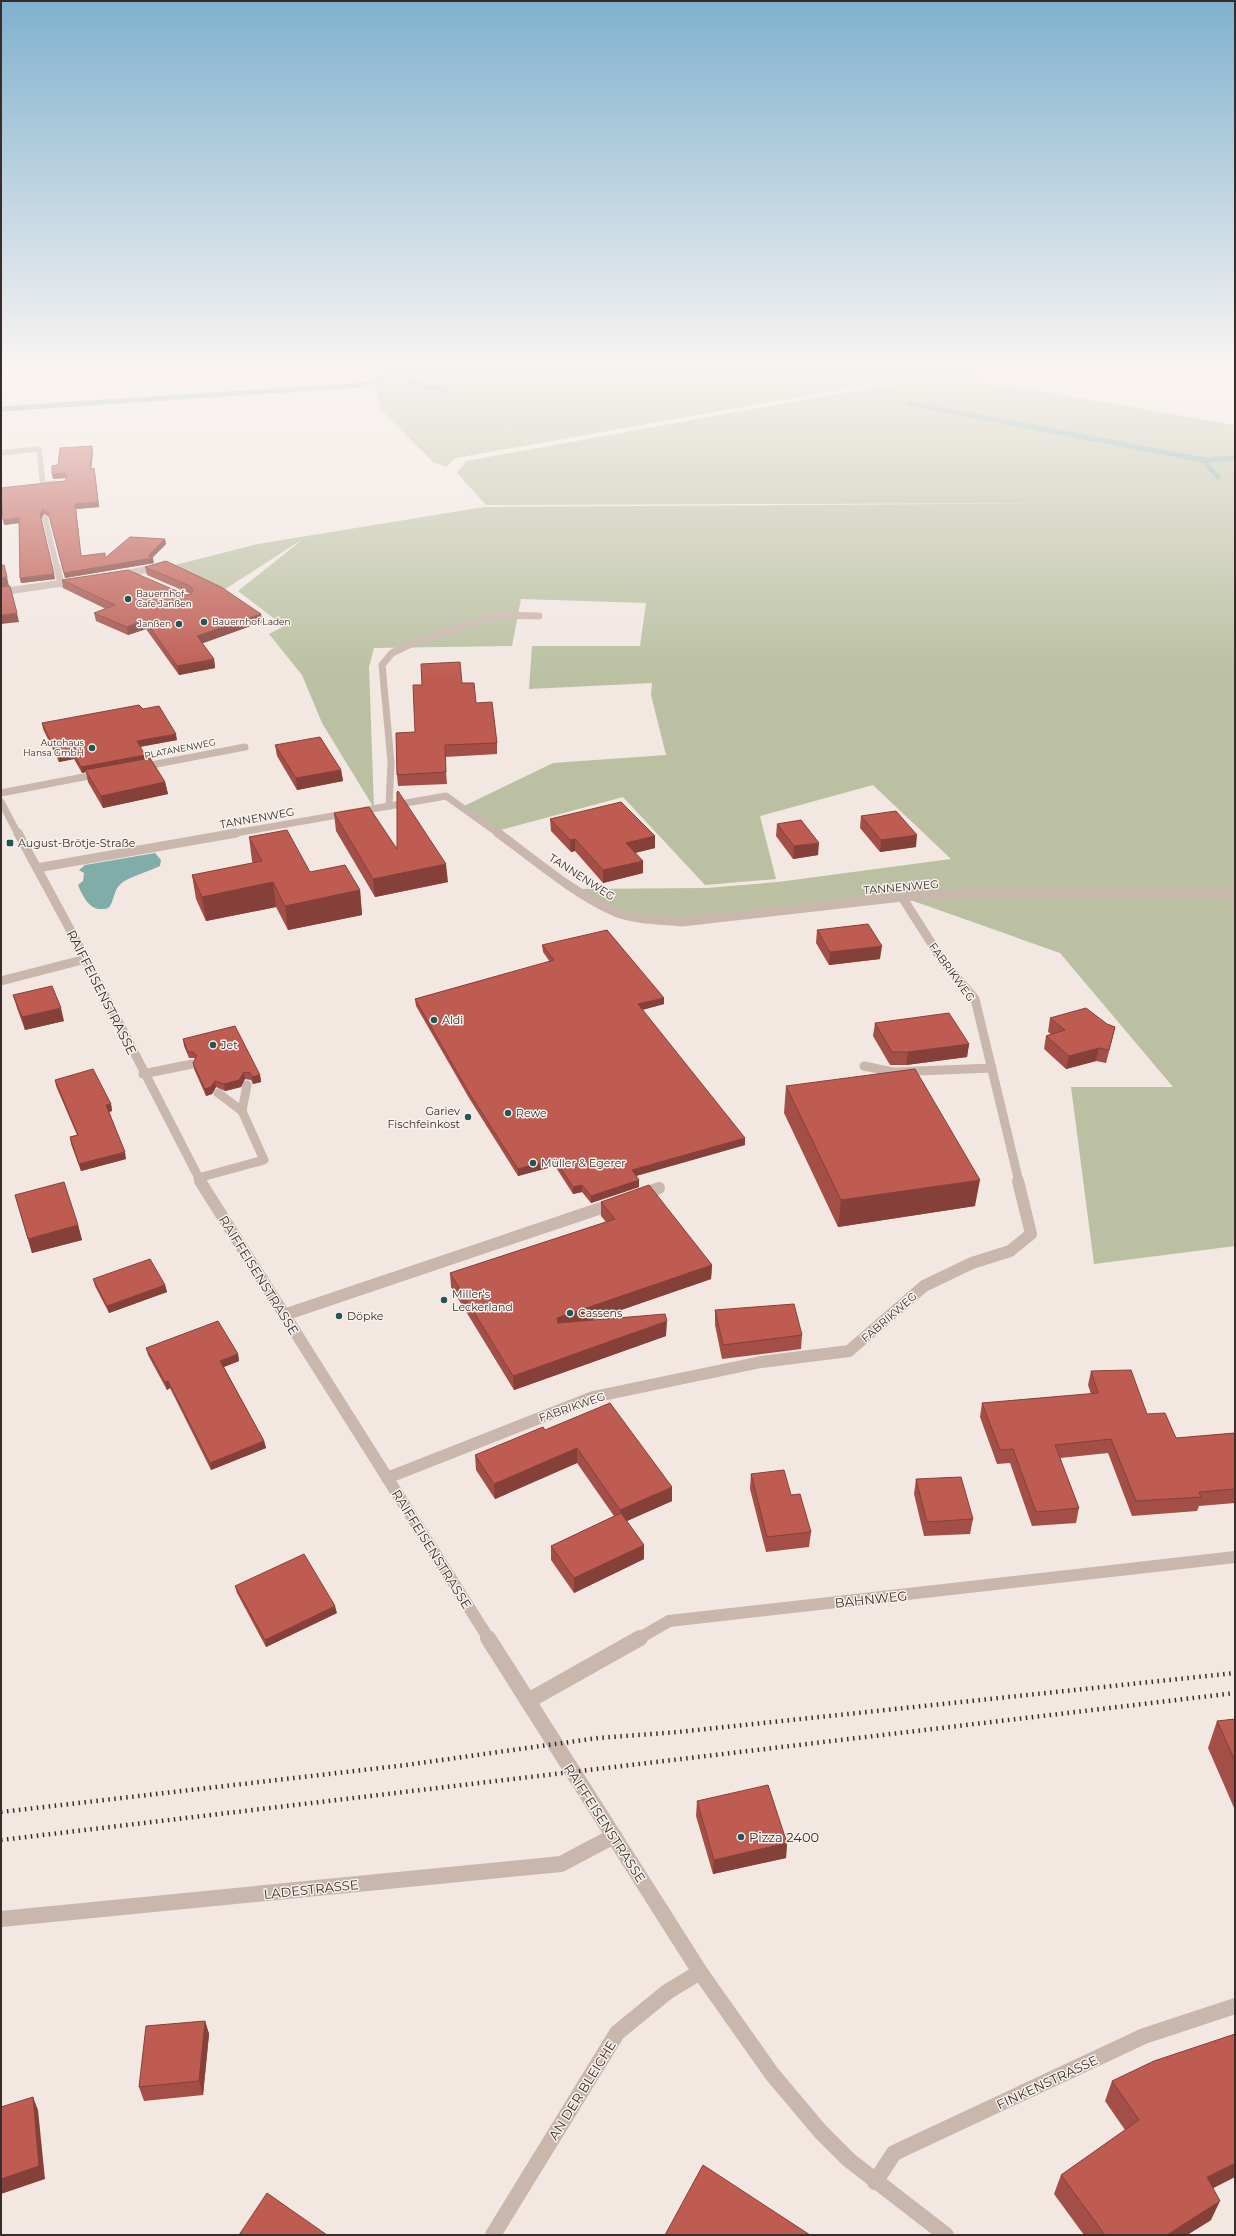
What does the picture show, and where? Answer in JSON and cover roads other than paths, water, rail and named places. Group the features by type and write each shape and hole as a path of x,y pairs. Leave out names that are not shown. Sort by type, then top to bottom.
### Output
{"street":[{"path":"41,468 43,485 64,482"},
{"path":"45,518 61,584"},
{"path":"114,576 164,566"},
{"path":"130,573 143,579"},
{"path":"1,592 84,580"},
{"path":"389,806 390,755 382,665 392,653 413,642 484,619 503,615 539,616"},
{"name":"PLATANENWEG","path":"129,769 245,747"},
{"path":"1,793 106,773"},
{"name":"TANNENWEG","path":"37,868 446,796 576,889 616,912 654,920 682,922 902,897 970,892 1235,893"},
{"name":"RAIFFEISENSTRASSE","path":"1,802 4,814 37,868 86,959 143,1074 198,1178 700,1972 774,2076 820,2132 875,2182 946,2235"},
{"name":"FABRIKWEG","path":"387,1478 593,1397 761,1362 849,1351 924,1286 972,1263 1010,1251 1032,1234 975,999 942,960 902,897"},
{"path":"1,981 86,959"},
{"path":"143,1074 192,1064"},
{"path":"864,1066 893,1072 992,1068"},
{"path":"242,1111 247,1085"},
{"path":"198,1178 264,1160 242,1111 218,1092"},
{"path":"284,1315 659,1188"},
{"name":"BAHNWEG","path":"528,1701 669,1621 1235,1557"},
{"name":"LADESTRASSE","path":"1,1919 561,1864 614,1836"},
{"name":"AN DER BLEICHE","path":"493,2235 617,2033 667,1992 700,1972"},
{"name":"FINKENSTRASSE","path":"875,2182 894,2153 1144,2036 1235,2006"}],"water":[{"path":"155,853 161,860 160,866 132,877 120,884 116,890 112,903 108,908 97,909 93,907 84,897 78,885 83,881 84,873 79,870 85,865"}],"waterway":[{"path":"1210,468 1218,477"}],"railway":[{"path":"1,1812 406,1765 598,1738 678,1732 1235,1673"},
{"path":"1,1840 1235,1693"}],"place":[{"name":"Bauernhof Cafe Janßen","path":"128,599"},
{"name":"Bauernhof Laden","path":"204,622"},
{"name":"Janßen","path":"179,624"},
{"name":"Autohaus Hansa GmbH","path":"92,748"},
{"name":"August-Brötje-Straße","path":"10,843"},
{"name":"Aldi","path":"434,1020"},
{"name":"Jet","path":"213,1045"},
{"name":"Rewe","path":"508,1113"},
{"name":"Gariev Fischfeinkost","path":"468,1117"},
{"name":"Müller & Egerer","path":"533,1163"},
{"name":"Miller's Leckerland","path":"444,1300"},
{"name":"Cassens","path":"570,1313"},
{"name":"Döpke","path":"339,1316"},
{"name":"Pizza 2400","path":"741,1837"}]}
